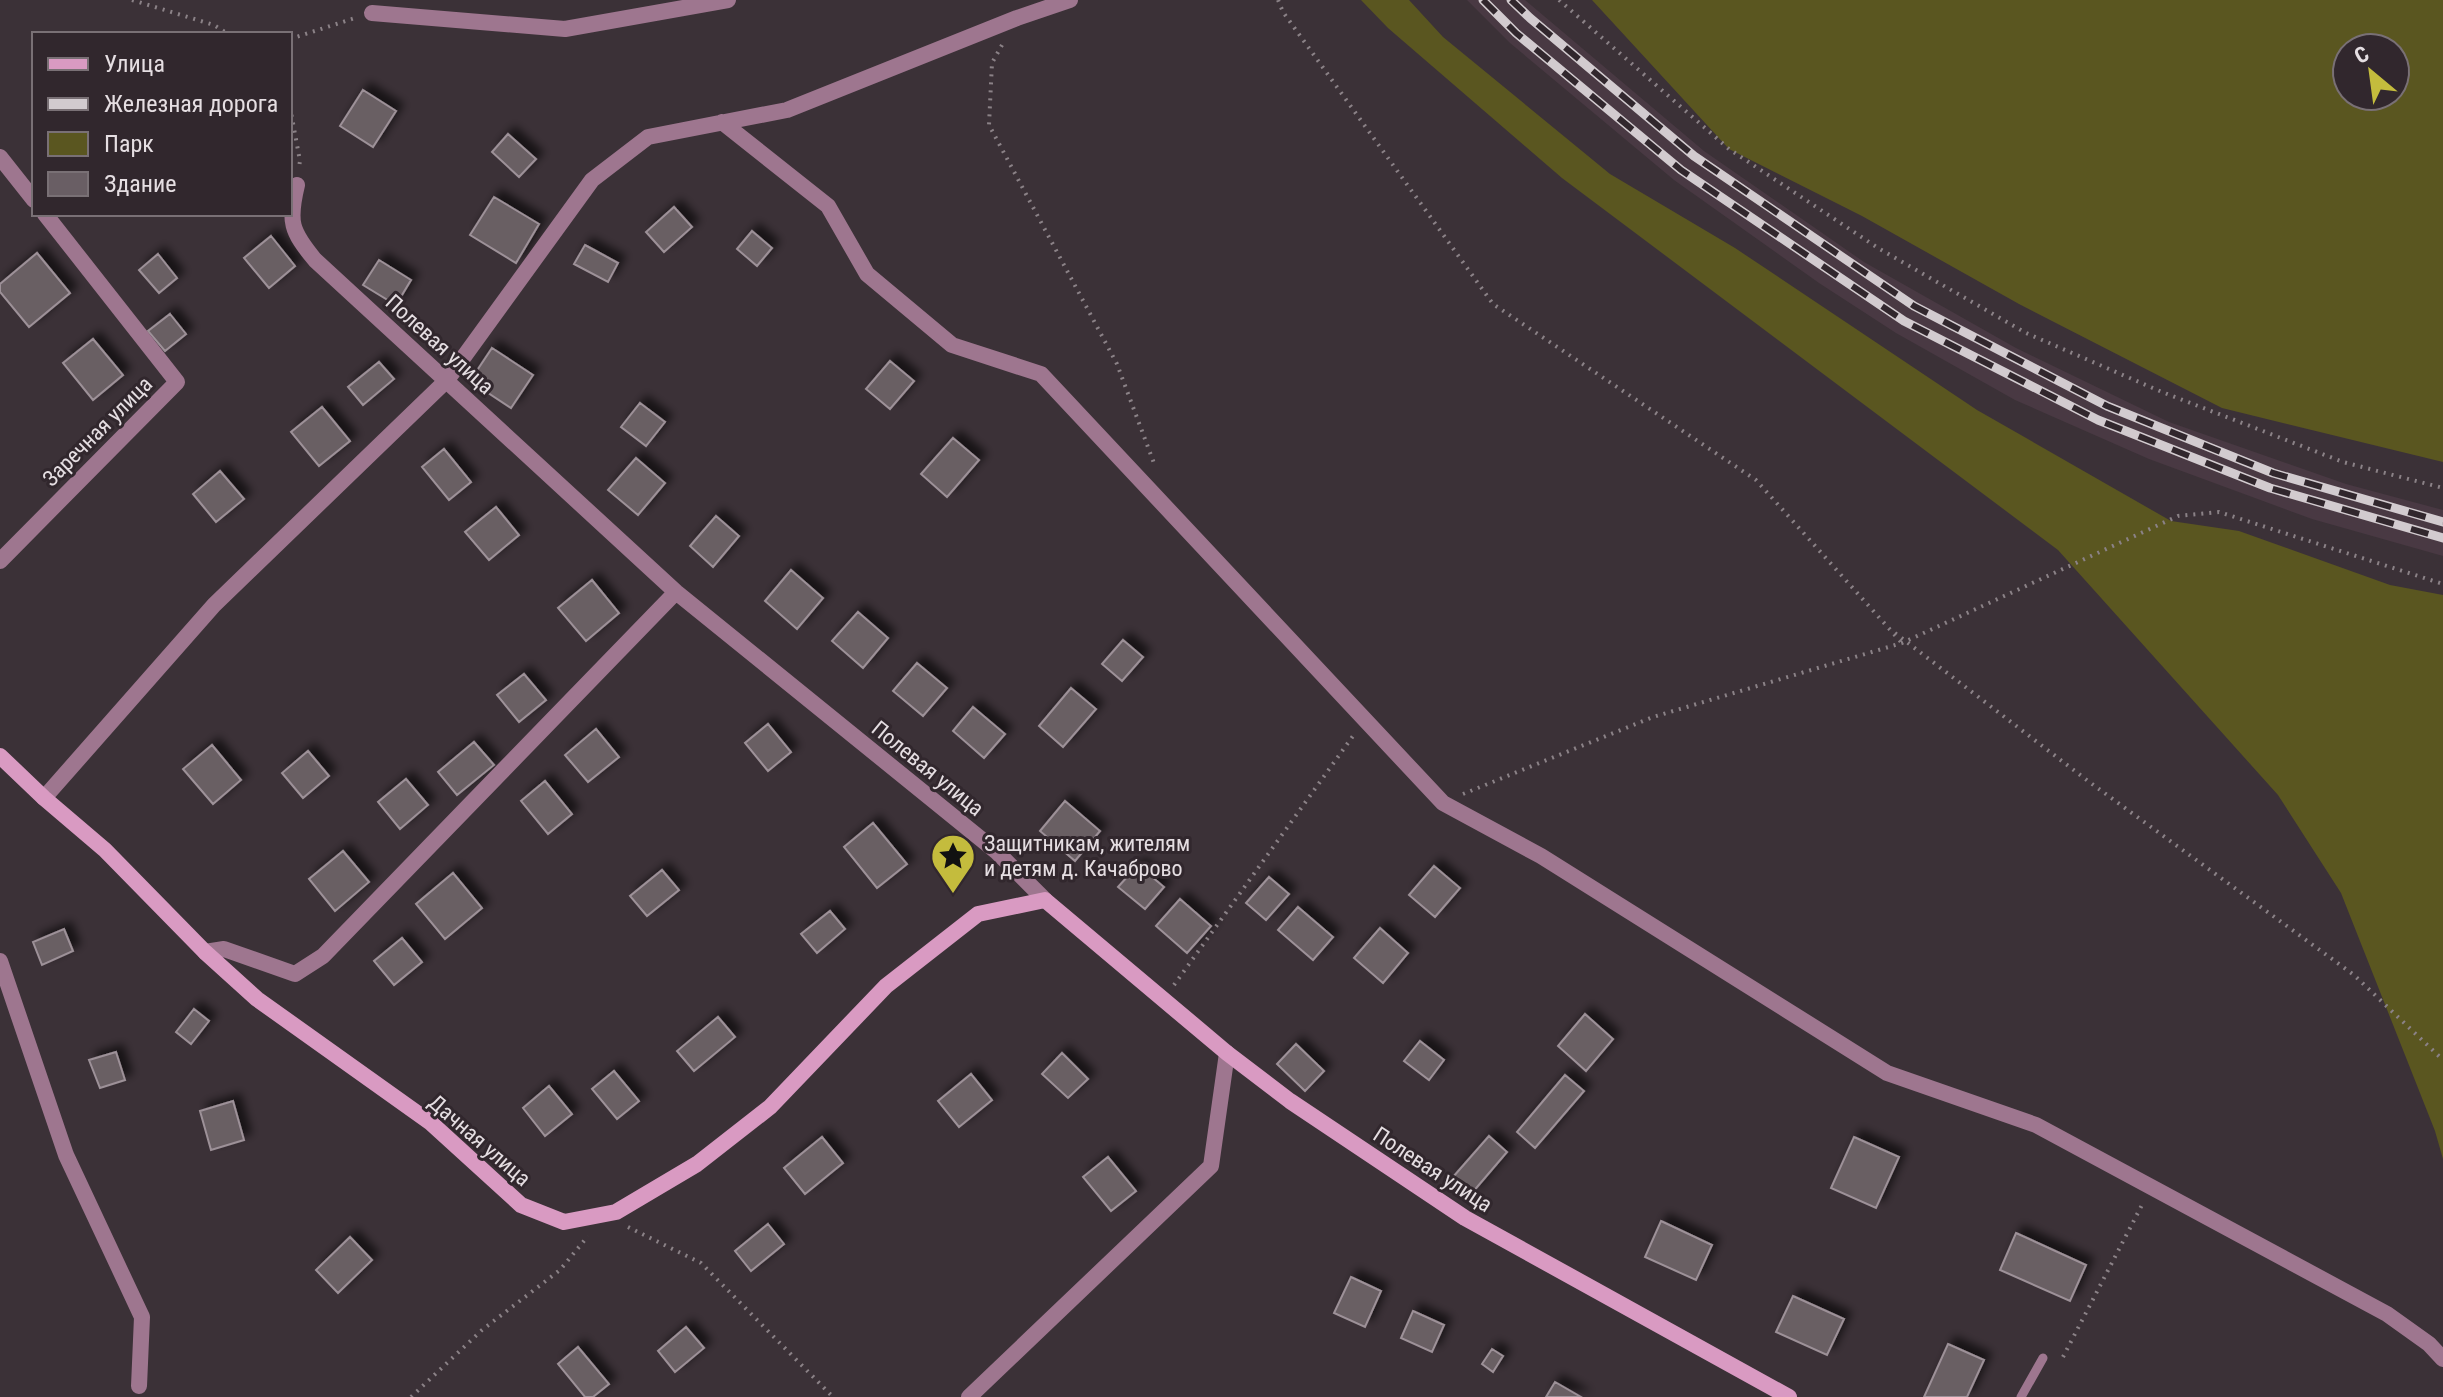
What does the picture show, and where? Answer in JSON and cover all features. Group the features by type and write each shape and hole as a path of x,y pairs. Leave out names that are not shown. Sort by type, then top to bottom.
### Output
{"street":[{"path":"372,13 565,29 728,0"},
{"path":"44,798 214,605 447,380 592,180 648,137 787,110 1017,18 1070,0"},
{"path":"722,122 828,206 867,274 952,345 1041,374 1443,803 1541,856 1887,1073 2036,1125 2387,1314 2429,1344 2443,1359"},
{"path":"0,157 32,197"},
{"name":"Полевая улица","path":"292,204 297,185"},
{"name":"Заречная улица","path":"0,561 177,382 47,216"},
{"name":"Полевая улица","path":"291,216 297,237 315,260 676,592 997,852 1045,900 1227,1053 1290,1101 1465,1218 1789,1397"},
{"path":"205,952 224,949 295,974 323,956 676,592"},
{"name":"Дачная улица","path":"0,756 105,850 205,952 257,999 431,1123 521,1205 564,1222 616,1212 697,1164 770,1107 886,986 978,914 1045,900"},
{"path":"0,961 66,1155 142,1317 139,1386"},
{"path":"969,1397 1211,1166 1227,1053"}],"lane":[{"path":"2021,1397 2043,1358"}],"path":[{"path":"132,0 214,25 225,32"},
{"path":"1278,0 1283,12 1493,304 1756,480 1904,642 2354,975 2443,1060"},
{"path":"1559,0 1729,149 1878,248 2026,333 2162,392 2343,462 2443,488"},
{"path":"292,38 372,13"},
{"path":"1017,18 992,63 989,125 1117,364 1156,469"},
{"path":"292,118 300,161 297,185"},
{"path":"1443,803 1653,717 1904,642 2178,516 2219,512 2443,584"},
{"path":"1163,1000 1365,720"},
{"path":"2063,1357 2151,1187"},
{"path":"411,1397 482,1330 560,1270 604,1215 701,1263 833,1397"}],"shaded area":[{"path":"1467,0 1525,0 1704,151 1864,262 2016,348 2169,422 2346,484 2443,510 2443,556 2312,519 2149,459 2015,400 1896,333 1819,283 1674,180 1510,43"}],"green space":[{"path":"1361,0 1409,0 1443,37 1610,174 1735,248 1977,410 2171,521 2239,531 2390,585 2443,595 2443,1159 2435,1131 2341,893 2278,795 2058,550 1562,178 1388,28"},
{"path":"1592,0 2443,0 2443,462 2222,408 2019,304 1862,216 1729,149"}],"building":[{"path":"363,90 396,111 373,147 340,126"},
{"path":"508,134 536,159 519,177 492,152"},
{"path":"494,197 539,224 516,263 470,235"},
{"path":"674,207 692,227 664,252 646,232"},
{"path":"752,231 772,248 757,266 737,249"},
{"path":"271,236 295,266 269,288 244,258"},
{"path":"585,245 618,263 608,282 574,264"},
{"path":"37,253 70,293 29,327 0,292 0,284"},
{"path":"158,254 177,278 159,293 139,270"},
{"path":"379,260 411,280 396,305 363,285"},
{"path":"170,314 186,334 165,351 148,331"},
{"path":"93,339 123,375 93,400 63,363"},
{"path":"492,348 533,375 511,408 470,381"},
{"path":"890,361 914,381 890,409 866,389"},
{"path":"379,362 394,379 363,405 348,387"},
{"path":"640,403 665,422 646,446 621,427"},
{"path":"322,407 350,441 319,466 291,432"},
{"path":"953,438 979,460 947,497 921,474"},
{"path":"444,449 471,482 449,500 422,467"},
{"path":"636,458 665,483 638,515 608,490"},
{"path":"220,471 244,499 216,522 193,494"},
{"path":"496,507 519,535 489,560 465,532"},
{"path":"716,516 739,536 713,567 690,546"},
{"path":"791,570 823,598 797,629 765,601"},
{"path":"592,580 619,613 586,641 558,608"},
{"path":"858,612 888,638 863,668 832,641"},
{"path":"1123,640 1143,657 1122,681 1102,664"},
{"path":"917,663 947,688 923,716 893,691"},
{"path":"524,674 546,700 519,722 497,695"},
{"path":"1071,688 1096,709 1063,747 1039,726"},
{"path":"973,707 1005,734 984,758 953,731"},
{"path":"768,724 791,752 768,771 745,743"},
{"path":"596,729 619,757 588,782 565,755"},
{"path":"474,742 494,765 457,795 438,772"},
{"path":"212,745 241,780 213,804 183,769"},
{"path":"308,751 329,776 303,798 282,773"},
{"path":"406,779 428,805 400,829 378,802"},
{"path":"545,781 572,814 548,834 521,801"},
{"path":"1065,801 1100,831 1075,861 1040,831"},
{"path":"873,823 907,864 877,888 844,847"},
{"path":"343,851 369,882 335,911 309,879"},
{"path":"1138,865 1164,887 1145,909 1118,887"},
{"path":"1434,866 1460,888 1435,917 1409,895"},
{"path":"662,870 679,890 647,916 630,896"},
{"path":"453,873 482,908 445,939 416,904"},
{"path":"1269,877 1289,894 1266,920 1246,903"},
{"path":"1180,899 1211,926 1187,953 1156,926"},
{"path":"1298,907 1333,937 1313,960 1278,930"},
{"path":"830,911 845,929 817,953 801,934"},
{"path":"1380,928 1408,953 1383,983 1354,958"},
{"path":"64,929 73,951 42,965 33,942"},
{"path":"402,938 422,962 394,985 374,961"},
{"path":"194,1009 209,1021 191,1044 176,1032"},
{"path":"1585,1014 1613,1039 1586,1071 1558,1046"},
{"path":"718,1017 735,1037 694,1071 677,1051"},
{"path":"1420,1041 1444,1060 1429,1080 1404,1061"},
{"path":"1296,1044 1324,1071 1305,1091 1277,1064"},
{"path":"116,1052 125,1080 100,1088 89,1060"},
{"path":"1062,1053 1088,1079 1068,1098 1042,1074"},
{"path":"614,1071 639,1101 617,1119 592,1089"},
{"path":"971,1074 992,1100 959,1127 938,1101"},
{"path":"1565,1075 1584,1091 1535,1148 1517,1132"},
{"path":"549,1086 572,1114 545,1136 523,1108"},
{"path":"233,1101 244,1140 211,1150 200,1111"},
{"path":"1489,1136 1507,1152 1472,1193 1453,1177"},
{"path":"822,1137 843,1163 805,1194 784,1168"},
{"path":"1854,1137 1899,1157 1876,1208 1831,1188"},
{"path":"1108,1157 1136,1191 1111,1211 1083,1177"},
{"path":"1661,1221 1712,1245 1696,1280 1645,1257"},
{"path":"768,1224 784,1244 751,1271 735,1251"},
{"path":"2016,1233 2086,1265 2070,1301 2000,1270"},
{"path":"350,1237 372,1260 338,1293 316,1270"},
{"path":"1351,1277 1381,1291 1365,1327 1334,1313"},
{"path":"1793,1296 1844,1319 1827,1355 1776,1332"},
{"path":"1413,1311 1444,1325 1432,1352 1401,1338"},
{"path":"686,1327 704,1348 675,1372 658,1351"},
{"path":"1948,1344 1984,1360 1967,1397 1924,1397"},
{"path":"578,1347 609,1384 593,1397 585,1397 558,1364"},
{"path":"1492,1349 1503,1356 1493,1372 1482,1364"},
{"path":"1555,1382 1581,1397 1546,1397"}],"railway":[{"path":"1483,0 1516,33 1681,170 1904,321 2098,420 2270,488 2443,538"},
{"path":"1511,0 1694,156 1914,306 2107,406 2273,473 2443,522"}],"place":[{"name":"Защитникам, жителям и детям д. Качаброво","path":"953,895"}]}
